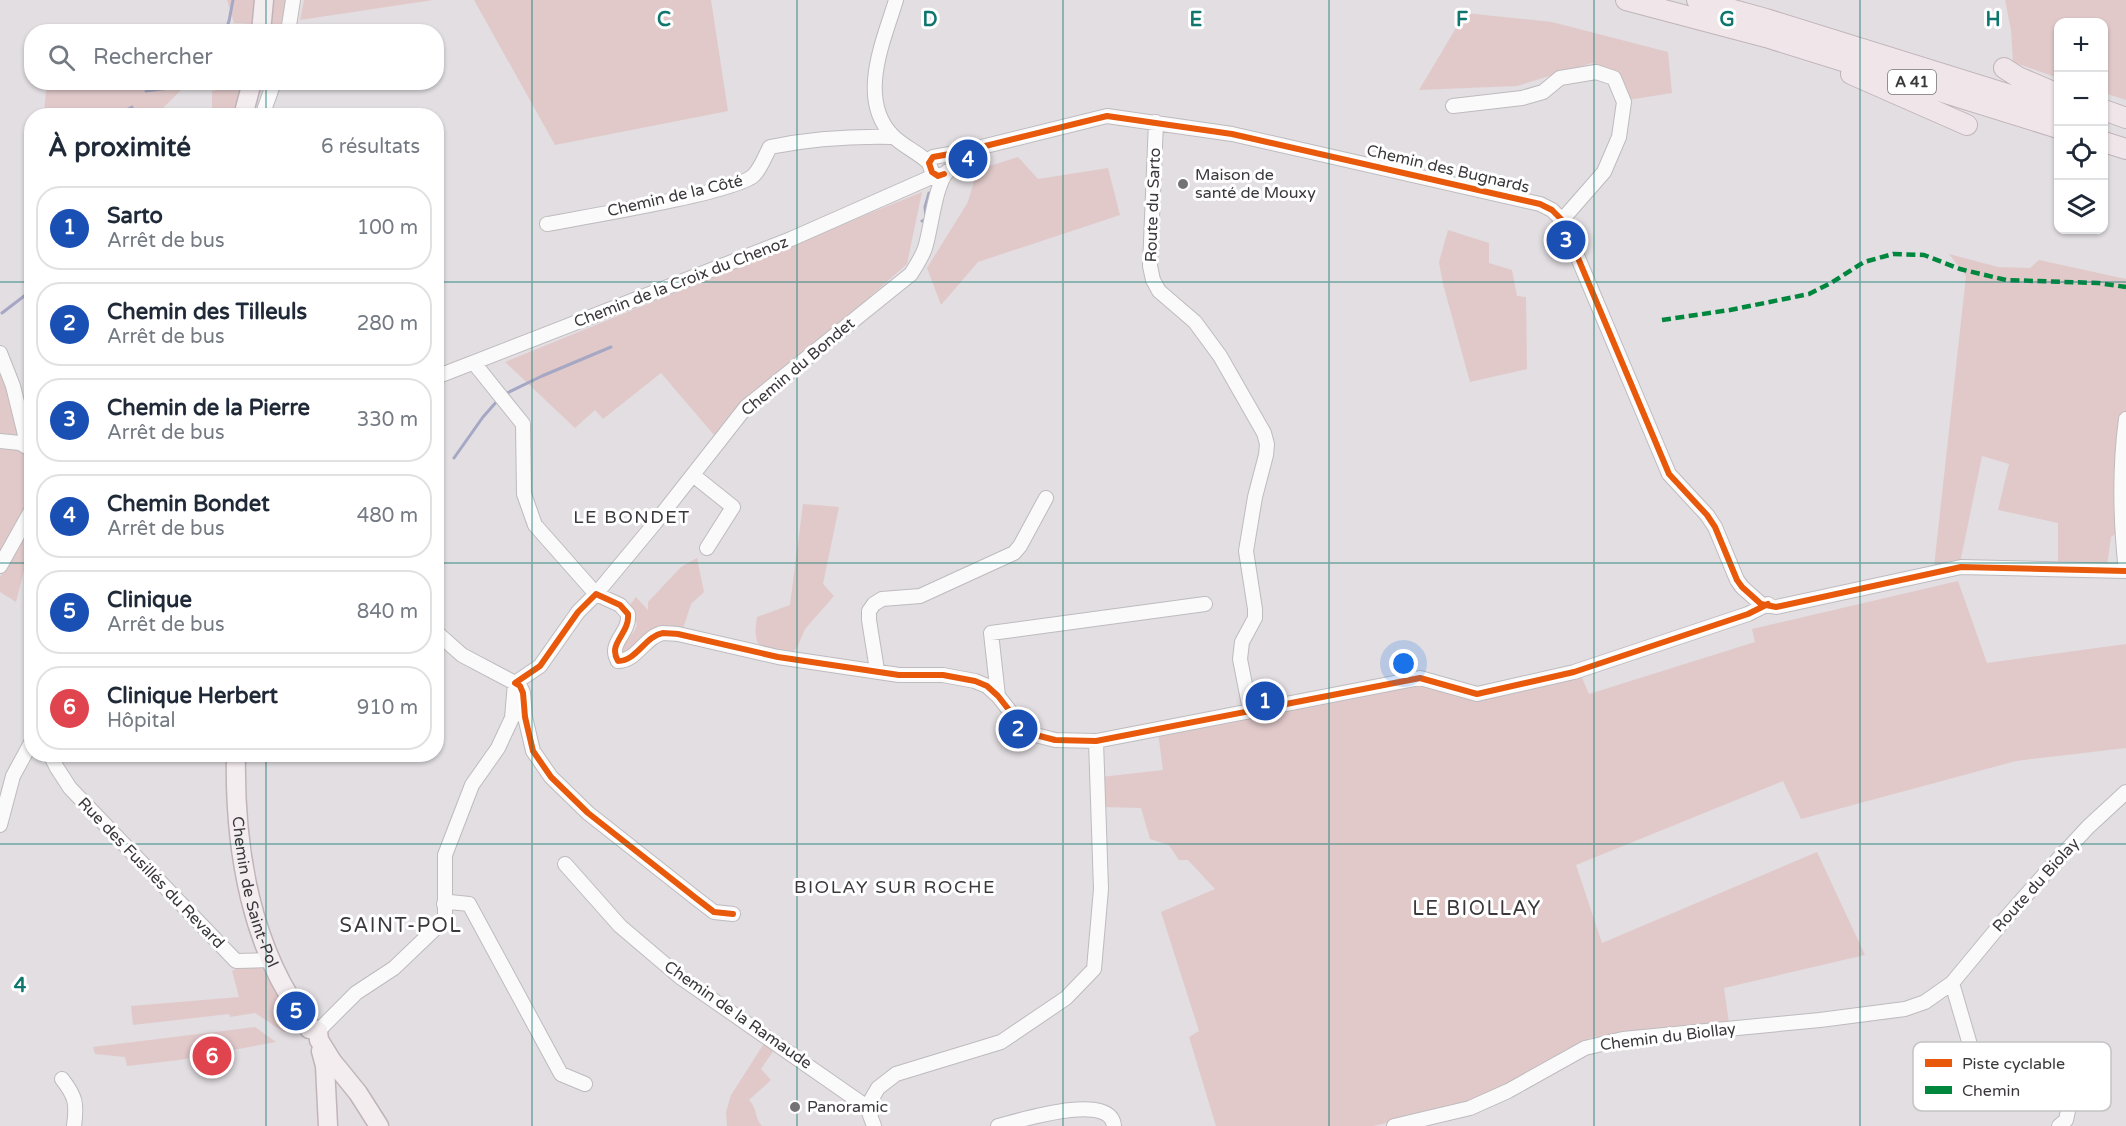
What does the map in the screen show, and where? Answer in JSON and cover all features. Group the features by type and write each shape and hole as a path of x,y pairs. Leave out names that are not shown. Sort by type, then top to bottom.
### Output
{"highway":[{"name":"A 41","path":"1626,0 1766,37 2054,127"},
{"name":"A 41","path":"1697,0 1810,32 2054,109"},
{"path":"1766,37 1967,125"},
{"path":"2004,68 2018,77 2054,92"},
{"path":"2108,112 2126,118"},
{"path":"2108,126 2126,131"},
{"path":"2108,144 2126,149"}],"main road":[{"path":"262,24 264,0"},
{"path":"245,108 250,90"},
{"name":"Chemin de Saint-Pol","path":"236,762 235,782 242,850 254,910 270,960 316,1038 379,1126"},
{"path":"316,1038 325,1066 328,1126"}],"street":[{"path":"289,24 293,0"},
{"path":"896,0 876,66 877,104 881,118 893,136 935,167"},
{"path":"1453,106 1521,98 1543,92 1560,78 1596,72 1614,78 1624,102 1619,137 1604,172 1562,220 1669,474 1707,515 1715,527 1737,580 1746,591 1768,604"},
{"path":"265,108 271,90"},
{"name":"Chemin des Bugnards","path":"935,167 961,152 1107,116 1232,134 1540,204 1552,210 1562,220"},
{"name":"Route du Sarto","path":"1156,122 1150,266 1153,280 1159,291 1195,322 1221,356 1264,433 1267,444 1250,521 1246,551 1255,618 1242,642 1240,658 1250,710"},
{"name":"Chemin de la Côté","path":"547,224 741,184 754,176 770,147 791,143 893,136"},
{"name":"Chemin du Bondet","path":"515,683 540,666 578,612 596,594 746,407 911,274 924,251 938,193 935,167"},
{"name":"Chemin de la Croix du Chenoz","path":"444,374 791,239 935,167"},
{"path":"0,353 13,386 24,430"},
{"path":"474,363 523,424 524,494 535,525 596,594 620,604 628,614 628,626 614,648 618,661 630,659 645,644 662,633 678,634 778,657 899,675 944,675 987,686 1020,724 1032,734 1055,740 1096,741 1420,678 1477,694 1574,672 1748,614 1768,604 1961,567 2126,571 2121,533 2120,473 2126,419"},
{"path":"0,441 24,445"},
{"path":"693,475 733,507 707,548"},
{"path":"877,670 869,620 869,611 874,604 891,597 920,596 1014,553 1046,498"},
{"path":"0,566 24,523"},
{"path":"998,696 992,633 1205,604"},
{"path":"444,639 462,655 520,686 533,751 551,777 588,813 714,912 733,914"},
{"path":"316,1038 356,993 393,968 439,925 445,916 445,855 472,785 498,748 512,718 515,683"},
{"path":"874,1126 867,1107 878,1088 896,1074 1001,1042 1066,998 1094,969 1101,890 1096,741"},
{"path":"0,825 13,776 24,756"},
{"name":"Rue des Fusillés du Revard","path":"54,762 70,788 236,961 270,960"},
{"name":"Route du Biolay","path":"1952,983 2051,867 2088,827 2126,792"},
{"name":"Chemin de la Ramaude","path":"565,864 620,926 680,977 867,1107"},
{"path":"444,904 450,902 468,904 561,1074 585,1084"},
{"path":"1952,983 1969,1042"},
{"name":"Chemin du Biollay","path":"1394,1126 1470,1108 1508,1092 1585,1048 1623,1039 1820,1020 1905,1009 1925,1002 1952,983"},
{"path":"62,1079 72,1093 76,1107 74,1126"},
{"path":"998,1126 1053,1111 1096,1109 1107,1114 1114,1126"},
{"path":"2059,1126 2069,1111"}],"shaded area":[{"path":"227,0 254,0 252,24 234,23"},
{"path":"274,0 286,0 281,24 272,24"},
{"path":"304,0 433,0 300,20"},
{"path":"474,0 711,0 728,111 555,145"},
{"path":"2005,0 2126,0 2126,100 2108,94 2108,18 2054,18 2054,77 2013,62 2011,30"},
{"path":"1465,13 1552,22 1668,52 1672,93 1628,100 1618,71 1592,63 1517,86 1419,90"},
{"path":"46,90 181,90 163,108 45,108"},
{"path":"241,90 237,108 212,108 212,91"},
{"path":"1018,157 1038,179 1108,168 1120,215 978,262 941,305 927,268 968,202 977,170"},
{"path":"922,192 907,264 714,435 661,373 603,419 595,410 575,428 505,362"},
{"path":"1448,230 1489,243 1489,263 1512,270 1517,296 1526,297 1527,369 1470,382 1439,262"},
{"path":"1949,254 1998,267 2030,268 2039,260 2126,279 2126,490 2117,533 2111,537 2107,566 2058,564 2058,523 1998,510 2009,464 1982,456 1960,563 1934,567 1966,276"},
{"path":"0,364 21,438 0,435"},
{"path":"0,446 24,451 24,512 0,555"},
{"path":"803,504 839,507 823,584 834,596 805,629 797,648 789,655 760,645 756,636 757,617 790,605"},
{"path":"24,533 24,571 16,602 0,592 0,577"},
{"path":"697,558 704,592 691,604 683,629 663,626 643,636 627,653 622,652 621,648 637,624 629,606 636,597 648,610 648,602 681,567"},
{"path":"1958,581 1987,663 2126,644 2126,748 2016,761 1801,819 1783,781 1576,865 1602,943 1817,852 1865,955 1724,988 1729,1023 1590,1038 1475,1102 1373,1126 1216,1126 1189,1037 1199,1031 1161,912 1215,889 1188,860 1179,860 1169,845 1150,839 1141,808 1103,807 1101,777 1163,770 1158,733 1427,683 1484,700 1580,673 1589,694 1755,642 1752,629"},
{"path":"241,966 269,969 298,1022 296,1030 284,1032 255,1013 133,1025 131,1006 239,997 232,971"},
{"path":"255,1027 276,1042 179,1060 127,1066 125,1057 95,1054 93,1047"},
{"path":"765,1042 776,1047 761,1069 771,1080 749,1100 762,1126 727,1126 726,1112 731,1095"}],"waterway":[{"path":"228,24 233,0"},
{"path":"146,91 154,90"},
{"path":"922,221 926,219 925,207 929,193"},
{"path":"2,313 24,296"},
{"path":"505,394 611,347"},
{"path":"454,458 498,400"}],"marked path":[{"path":"1662,320 1730,310 1809,294 1864,262 1893,254 1924,255 1960,269 2006,280 2098,283 2126,287"}],"cycle path":[{"path":"944,174 938,176 932,172 929,163 933,157 1107,116 1232,134 1540,204 1552,210 1562,220 1669,474 1707,515 1715,527 1737,580 1761,604 1776,607 1961,567 2126,571"},
{"path":"733,914 714,912 588,813 551,777 533,751 525,717 523,693 520,686 515,683 540,666 578,612 596,594 620,605 628,614 626,627 615,649 618,661 631,657 651,639 665,633 778,657 899,675 943,675 975,681 987,686 1020,724 1032,734 1055,740 1096,741 1420,678 1477,694 1574,672 1748,614 1768,604"}],"place":[{"name":"Chemin Bondet","path":"968,159"},
{"name":"Maison de santé de Mouxy","path":"1183,184"},
{"name":"Chemin de la Pierre","path":"1566,240"},
{"name":"Sarto","path":"1265,701"},
{"name":"Chemin des Tilleuls","path":"1018,729"},
{"name":"Clinique","path":"296,1011"},
{"name":"Clinique Herbert","path":"212,1056"},
{"name":"Panoramic","path":"795,1107"}],"district":[{"name":"LE BONDET","path":"632,517"},
{"name":"BIOLAY SUR ROCHE","path":"895,887"},
{"name":"LE BIOLLAY","path":"1477,909"},
{"name":"SAINT-POL","path":"401,926"}]}
